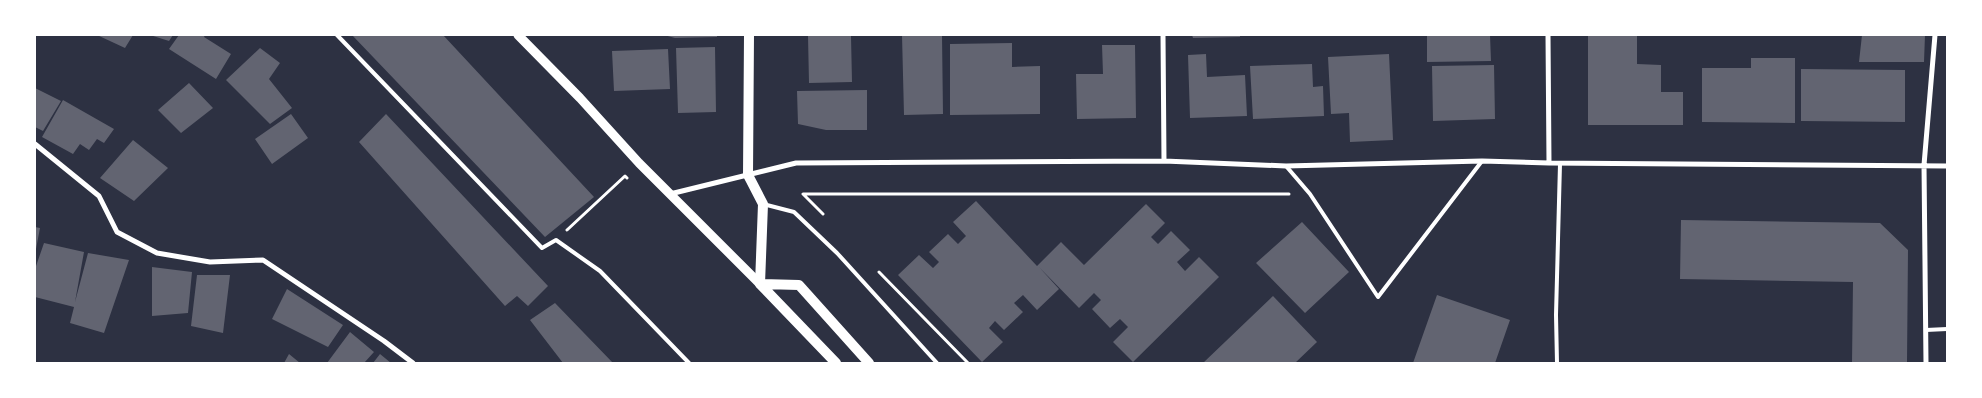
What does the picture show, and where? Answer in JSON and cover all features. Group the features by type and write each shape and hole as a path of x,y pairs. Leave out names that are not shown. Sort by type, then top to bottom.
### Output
{"main road":[{"path":"749,35 748,175 763,204 760,284 836,363"},
{"path":"760,284 799,285 870,363"}],"street":[{"path":"518,35 670,194 760,284"},
{"path":"1163,35 1164,161"},
{"path":"1548,35 1549,164"},
{"path":"1926,363 1924,165 1935,35"},
{"path":"35,144 99,196 117,232 157,253 210,262 263,260 384,341 413,363"},
{"path":"670,194 796,163 1164,161 1286,166 1482,161 1549,164 1947,166"}],"lane":[{"path":"337,35 542,248 556,240 600,271 689,363"},
{"path":"1286,166 1310,194 1378,297 1482,161"},
{"path":"1557,363 1556,314 1560,164"},
{"path":"763,204 794,212 837,253 937,363"},
{"path":"1926,330 1947,329"}],"path":[{"path":"571,227 625,176"},
{"path":"824,215 803,194 1310,194"},
{"path":"879,271 968,363"}],"building":[{"path":"97,35 133,35 125,48"},
{"path":"150,35 173,35 169,41"},
{"path":"179,35 205,35 204,37 231,54 216,79 169,49"},
{"path":"352,35 443,35 594,197 545,237"},
{"path":"664,35 717,35 717,37 675,38"},
{"path":"902,35 942,35 943,114 904,115"},
{"path":"1192,35 1240,35 1240,37 1193,38"},
{"path":"1427,35 1490,35 1491,61 1427,62"},
{"path":"1588,35 1637,35 1637,64 1661,65 1661,92 1683,92 1683,125 1588,125"},
{"path":"1862,35 1925,35 1924,62 1859,62"},
{"path":"808,36 851,36 852,82 809,83"},
{"path":"1012,43 1012,67 1040,66 1040,114 950,115 950,44"},
{"path":"1102,45 1135,45 1136,118 1077,119 1076,74 1103,74"},
{"path":"715,47 716,112 678,113 676,48"},
{"path":"260,48 280,63 269,79 292,108 270,124 226,80"},
{"path":"668,49 670,89 614,91 612,51"},
{"path":"1206,54 1207,77 1245,75 1247,116 1190,118 1188,55"},
{"path":"1389,54 1393,140 1350,142 1349,113 1331,114 1328,57"},
{"path":"1751,58 1795,58 1795,123 1702,122 1702,68 1751,68"},
{"path":"1312,64 1313,87 1323,86 1324,116 1253,119 1250,66"},
{"path":"1494,65 1495,119 1433,121 1432,66"},
{"path":"1801,69 1905,70 1905,122 1801,121"},
{"path":"189,83 213,108 181,133 158,110"},
{"path":"35,88 61,101 43,131 35,127"},
{"path":"867,90 867,130 826,130 798,124 797,91"},
{"path":"63,100 114,129 104,143 97,139 89,150 80,144 73,154 42,137"},
{"path":"291,114 308,138 272,164 255,139"},
{"path":"386,114 548,286 528,306 517,296 505,306 359,142"},
{"path":"133,140 168,168 134,201 100,178"},
{"path":"976,201 1037,266 1061,242 1084,265 1146,204 1165,223 1151,237 1158,244 1171,231 1190,250 1177,262 1185,271 1199,257 1219,277 1133,362 1113,342 1128,327 1120,319 1110,328 1092,309 1101,300 1094,293 1079,308 1039,267 1059,289 1037,310 1023,295 1014,303 1023,312 1004,330 995,321 989,328 1003,342 982,362 898,275 919,255 933,268 939,262 929,252 948,234 958,244 966,236 953,222"},
{"path":"1681,220 1880,223 1908,250 1907,363 1852,363 1853,282 1680,279"},
{"path":"1302,222 1349,272 1305,313 1256,263"},
{"path":"35,227 40,228 36,249 35,249"},
{"path":"44,243 84,252 75,302 88,253 129,260 104,333 70,323 74,307 35,297 35,269"},
{"path":"152,267 192,272 188,313 152,316"},
{"path":"197,275 230,275 223,333 191,326"},
{"path":"287,289 343,325 328,347 272,319"},
{"path":"1437,295 1510,320 1495,363 1413,363"},
{"path":"1273,296 1317,342 1295,363 1203,363"},
{"path":"555,303 613,363 563,363 530,320"},
{"path":"350,332 374,352 364,363 327,363"},
{"path":"289,354 300,363 284,363"},
{"path":"380,354 391,363 373,363"}]}
